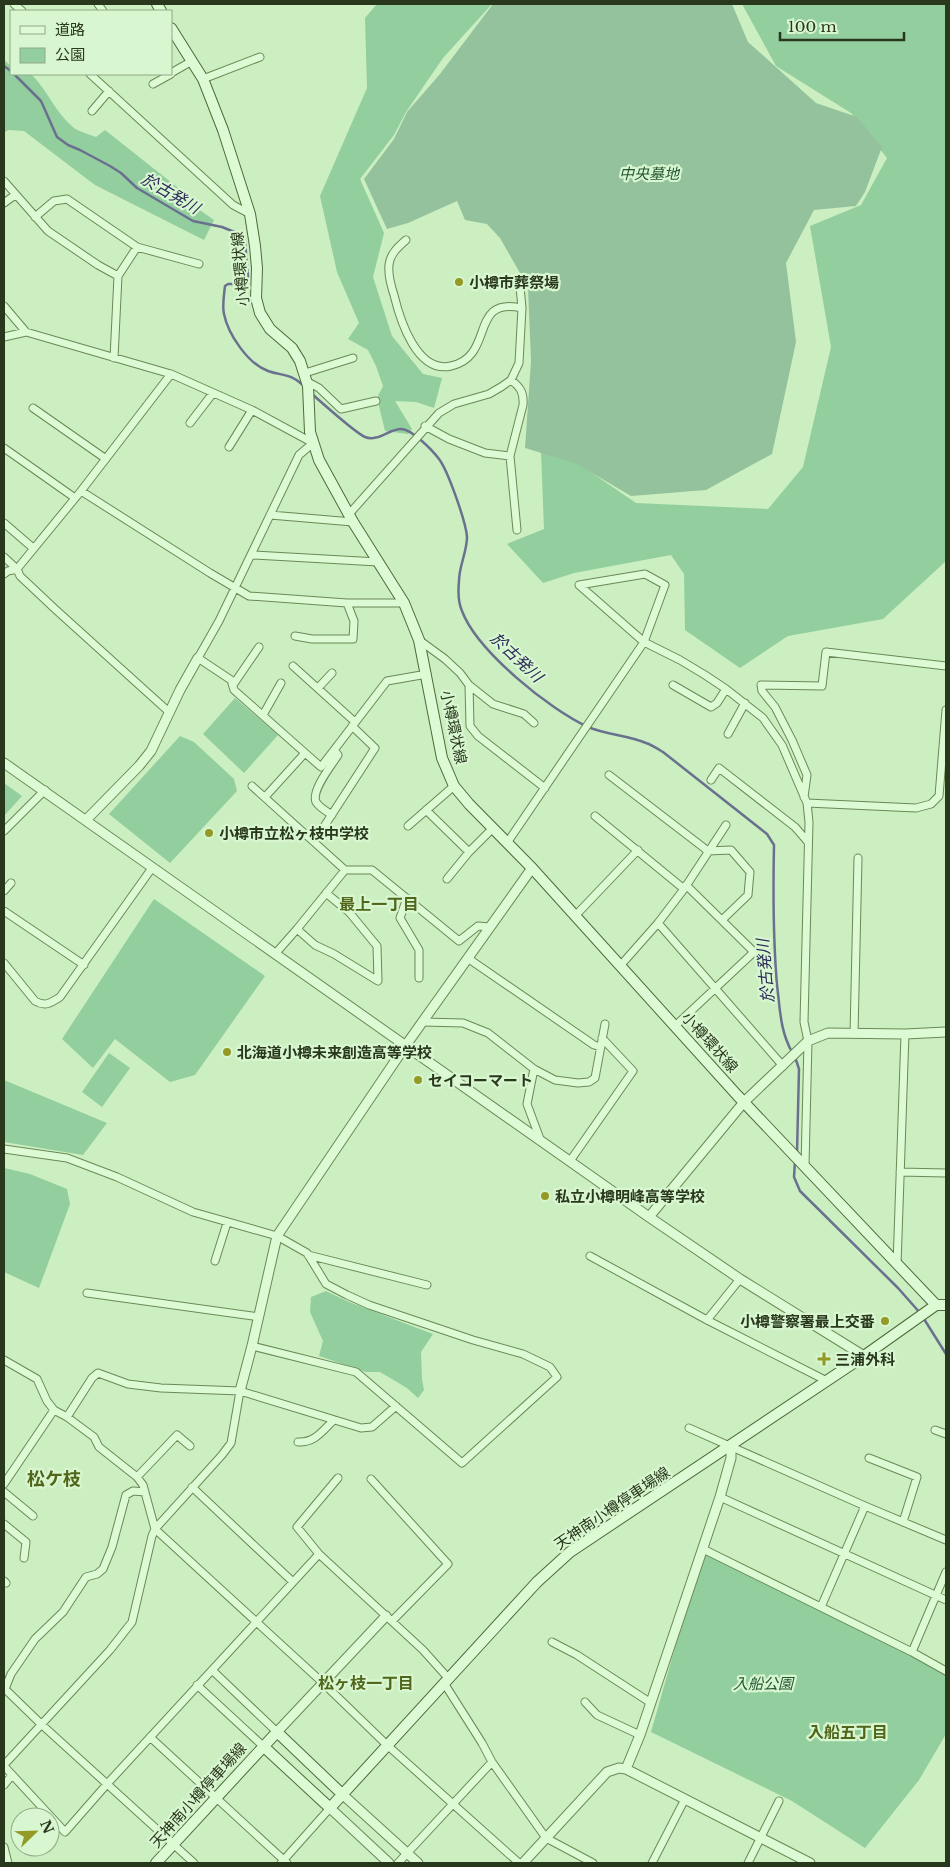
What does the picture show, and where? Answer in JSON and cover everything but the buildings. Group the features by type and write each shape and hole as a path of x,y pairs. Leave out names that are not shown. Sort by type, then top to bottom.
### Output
{"main road":[{"name":"小樽環状線","path":"172,30 203,79 220,121 250,214 257,268 256,298 260,313 270,328 292,348 300,361 307,380 312,443 319,460 351,517 404,604 420,640 442,758 454,786 532,868 744,1102 937,1307"},
{"name":"天神南小樽停車場線","path":"263,1746 330,1808 537,1582 570,1552 937,1307"},
{"name":"天神南小樽停車場線","path":"156,1863 277,1732"},
{"path":"277,1732 342,1794"}],"street":[{"path":"203,79 260,57"},
{"path":"172,73 192,61"},
{"path":"91,75 233,205 250,214"},
{"path":"153,84 169,75"},
{"path":"92,110 109,92"},
{"path":"4,181 48,231 98,265 118,276"},
{"path":"4,203 15,195"},
{"path":"35,218 54,200 67,199 137,247 199,264"},
{"path":"406,240 392,256 389,266 390,279 397,309 407,334 413,347 426,360 436,365 450,367 461,362 470,357 476,349 483,327 490,314 499,307 510,305 522,308"},
{"path":"114,358 118,276 137,247"},
{"path":"270,515 351,517 425,426 439,413 454,404 489,394 511,380 519,364 522,308 520,287"},
{"path":"4,306 26,332"},
{"path":"4,337 26,332 171,374 252,410 312,443 299,455 236,588 169,712 151,751 139,766 86,820"},
{"path":"307,380 353,358"},
{"path":"4,574 17,569 81,491 171,374"},
{"path":"307,380 319,388 341,409 376,401"},
{"path":"511,380 520,386 524,396 524,405 510,456 517,530"},
{"path":"190,423 213,393"},
{"path":"33,408 106,459"},
{"path":"229,447 252,410"},
{"path":"425,426 449,439 485,453 510,456"},
{"path":"4,448 75,498"},
{"path":"81,491 249,596 347,603 404,604"},
{"path":"4,523 33,548"},
{"path":"252,555 378,562"},
{"path":"4,557 17,569 20,576 169,712"},
{"path":"507,843 644,642 665,584 645,574 578,585 644,642 680,660 726,689 763,718 782,745 805,801 809,822 803,1164"},
{"path":"295,636 312,639 353,639 354,621 347,603"},
{"path":"420,640 445,659 460,673 469,685 493,704 524,714 534,723"},
{"path":"233,685 259,648"},
{"path":"805,801 807,775 775,706 762,691 761,684 822,686 826,652 946,666"},
{"path":"198,658 232,680 234,690 321,767 387,681 427,674"},
{"path":"293,666 318,688 375,748 314,842"},
{"path":"318,688 332,672"},
{"path":"262,715 281,683"},
{"path":"469,685 470,726 478,736 546,788"},
{"path":"673,685 711,707 717,703 726,689"},
{"path":"728,734 745,703"},
{"path":"805,801 916,808 930,804 939,796 946,710"},
{"path":"332,815 321,808 316,800 316,791 338,755 334,750"},
{"path":"265,797 305,753"},
{"path":"4,763 45,790 152,868 649,1217 740,1279 864,1356"},
{"path":"711,780 719,768 795,827 808,842"},
{"path":"609,775 708,851 731,850 750,872 748,895 722,920"},
{"path":"252,786 345,870 372,870 459,941 478,926 490,927"},
{"path":"408,826 454,786"},
{"path":"4,831 45,790"},
{"path":"426,810 469,852"},
{"path":"596,816 685,887 754,952 675,1026"},
{"path":"620,966 658,923 685,887 726,825"},
{"path":"447,880 469,852 493,828"},
{"path":"575,916 638,850"},
{"path":"854,1034 858,858"},
{"path":"4,963 35,1001 42,1005 60,997 84,966 152,868"},
{"path":"319,1554 197,1685 65,1832 4,1766 110,1650 132,1622 155,1529 231,1443 240,1391 277,1236 406,1046 532,868"},
{"path":"275,954 345,870"},
{"path":"4,890 11,883"},
{"path":"297,929 316,945 378,981 377,946 349,912 326,893"},
{"path":"407,898 400,918 418,950 419,978"},
{"path":"4,911 84,966"},
{"path":"658,923 783,1066"},
{"path":"469,959 594,1045 601,1047"},
{"path":"423,1022 464,1023 488,1033 534,1069 554,1080 578,1084 589,1082 595,1078 605,1024"},
{"path":"649,1217 744,1102 805,1044 828,1033 905,1034 946,1032"},
{"path":"897,1265 905,1034"},
{"path":"570,1161 633,1071 602,1038"},
{"path":"534,1069 527,1104 540,1139"},
{"path":"4,1149 67,1158 117,1177 193,1212 277,1236 307,1253 326,1284 347,1295 369,1305 472,1340 523,1354 550,1367 557,1377 462,1462 356,1372 252,1346"},
{"path":"900,1172 946,1173"},
{"path":"215,1261 227,1223"},
{"path":"308,1256 427,1285"},
{"path":"590,1256 707,1320 827,1381"},
{"path":"707,1320 740,1279"},
{"path":"87,1293 259,1317"},
{"path":"4,1360 37,1379 47,1401 54,1410 94,1437 100,1447 137,1477 143,1485 155,1529 323,1683 387,1745 521,1863 607,1772 618,1768 626,1770 685,1799 810,1863"},
{"path":"67,1417 92,1378 98,1373 128,1384 161,1388 240,1391 361,1428 372,1427 396,1406"},
{"path":"4,1484 54,1410"},
{"path":"298,1442 306,1443 312,1441 334,1420"},
{"path":"689,1428 946,1540"},
{"path":"934,1430 946,1434"},
{"path":"137,1477 177,1435 190,1446"},
{"path":"626,1770 652,1703 720,1497 732,1458 731,1445"},
{"path":"869,1458 917,1477 903,1522"},
{"path":"338,1478 297,1527 319,1554 423,1650 446,1681 492,1762 546,1838 593,1863"},
{"path":"212,1670 277,1732 323,1683 389,1618 448,1564 371,1479"},
{"path":"192,1487 293,1582"},
{"path":"145,1492 133,1491 126,1495 112,1547 103,1568 97,1574 86,1578 63,1612 35,1639 11,1674 4,1688 194,1863"},
{"path":"4,1492 33,1516"},
{"path":"720,1497 946,1600"},
{"path":"821,1607 865,1506"},
{"path":"4,1524 26,1542 24,1558"},
{"path":"702,1549 912,1652 946,1671"},
{"path":"912,1652 946,1572"},
{"path":"552,1642 652,1703"},
{"path":"197,1685 263,1746"},
{"path":"585,1702 598,1715 640,1735"},
{"path":"150,1737 284,1862 330,1808 388,1863"},
{"path":"398,1863 492,1762"},
{"path":"4,1785 12,1775"},
{"path":"342,1794 418,1863"},
{"path":"652,1863 685,1799"},
{"path":"748,1863 779,1800"},
{"path":"4,1847 8,1863"}],"green space":[{"path":"377,4 492,4 443,58 406,112 394,135 360,179 384,233 373,277 392,336 423,374 442,378 434,408 416,402 395,401 412,429 408,434 385,431 377,398 383,386 376,366 368,350 348,339 359,323 337,272 320,196 367,88 365,18"},
{"name":"中央墓地","path":"493,4 732,4 748,42 816,103 857,117 882,147 865,192 856,206 814,210 786,263 796,342 772,454 706,490 631,496 577,464 525,448 531,361 528,287 500,238 487,224 465,220 457,201 408,223 387,229 364,179 394,139 407,112 440,74"},
{"path":"742,4 946,4 946,561 883,619 788,636 740,668 685,630 684,574 671,555 574,573 543,583 507,544 544,529 541,452 579,464 636,503 768,509 803,467 831,347 810,226 861,205 887,158 851,113 776,66"},
{"path":"4,60 10,65 10,75 32,75 62,116 74,128 96,137 105,130 177,187 188,202 214,220 204,240 95,185 24,131 8,130 4,133"},
{"path":"235,698 278,735 244,773 203,734"},
{"path":"180,736 194,742 234,779 237,791 170,863 109,814"},
{"path":"4,783 22,796 4,816"},
{"path":"154,899 265,976 195,1075 170,1082 115,1039 93,1068 62,1039"},
{"path":"109,1053 130,1068 102,1107 82,1092"},
{"path":"4,1080 107,1123 83,1155 4,1142"},
{"path":"4,1168 30,1174 67,1189 70,1204 39,1288 4,1272"},
{"path":"326,1291 349,1302 433,1334 421,1352 424,1390 418,1398 407,1388 380,1372 366,1372 319,1356 323,1341 310,1312 311,1297"},
{"name":"入船公園","path":"703,1549 946,1672 946,1734 919,1780 865,1848 792,1801 651,1732"}],"waterway":[{"name":"於古発川","path":"4,66 10,70"},
{"name":"於古発川","path":"15,75 41,101 57,137 68,145 110,166 121,173 137,188 193,221 222,227 237,233 245,241 248,277 240,284 228,284 225,286 223,308 226,322 234,339 253,362 268,371 294,378 303,385"},
{"name":"於古発川","path":"312,394 365,437 374,438 397,430 406,430 422,441 439,459 456,497 467,537 459,575 458,593 461,608 470,627 498,661 535,693 572,719 595,730 639,740 663,752 767,834 774,845 773,898 777,985 783,1028 792,1052"},
{"name":"於古発川","path":"795,1057 799,1069 797,1153"},
{"name":"於古発川","path":"795,1161 794,1177 800,1191 898,1288 921,1314"},
{"name":"於古発川","path":"924,1319 946,1354"}],"place":[{"name":"小樽市葬祭場","path":"459,282"},
{"name":"小樽市立松ヶ枝中学校","path":"209,833"},
{"name":"北海道小樽未来創造高等学校","path":"227,1052"},
{"name":"セイコーマート","path":"418,1080"},
{"name":"私立小樽明峰高等学校","path":"545,1196"},
{"name":"小樽警察署最上交番","path":"885,1321"},
{"name":"三浦外科","path":"824,1359"}],"district":[{"name":"最上一丁目","path":"379,904"},
{"name":"松ケ枝","path":"54,1479"},
{"name":"松ヶ枝一丁目","path":"366,1683"},
{"name":"入船五丁目","path":"848,1732"}]}
